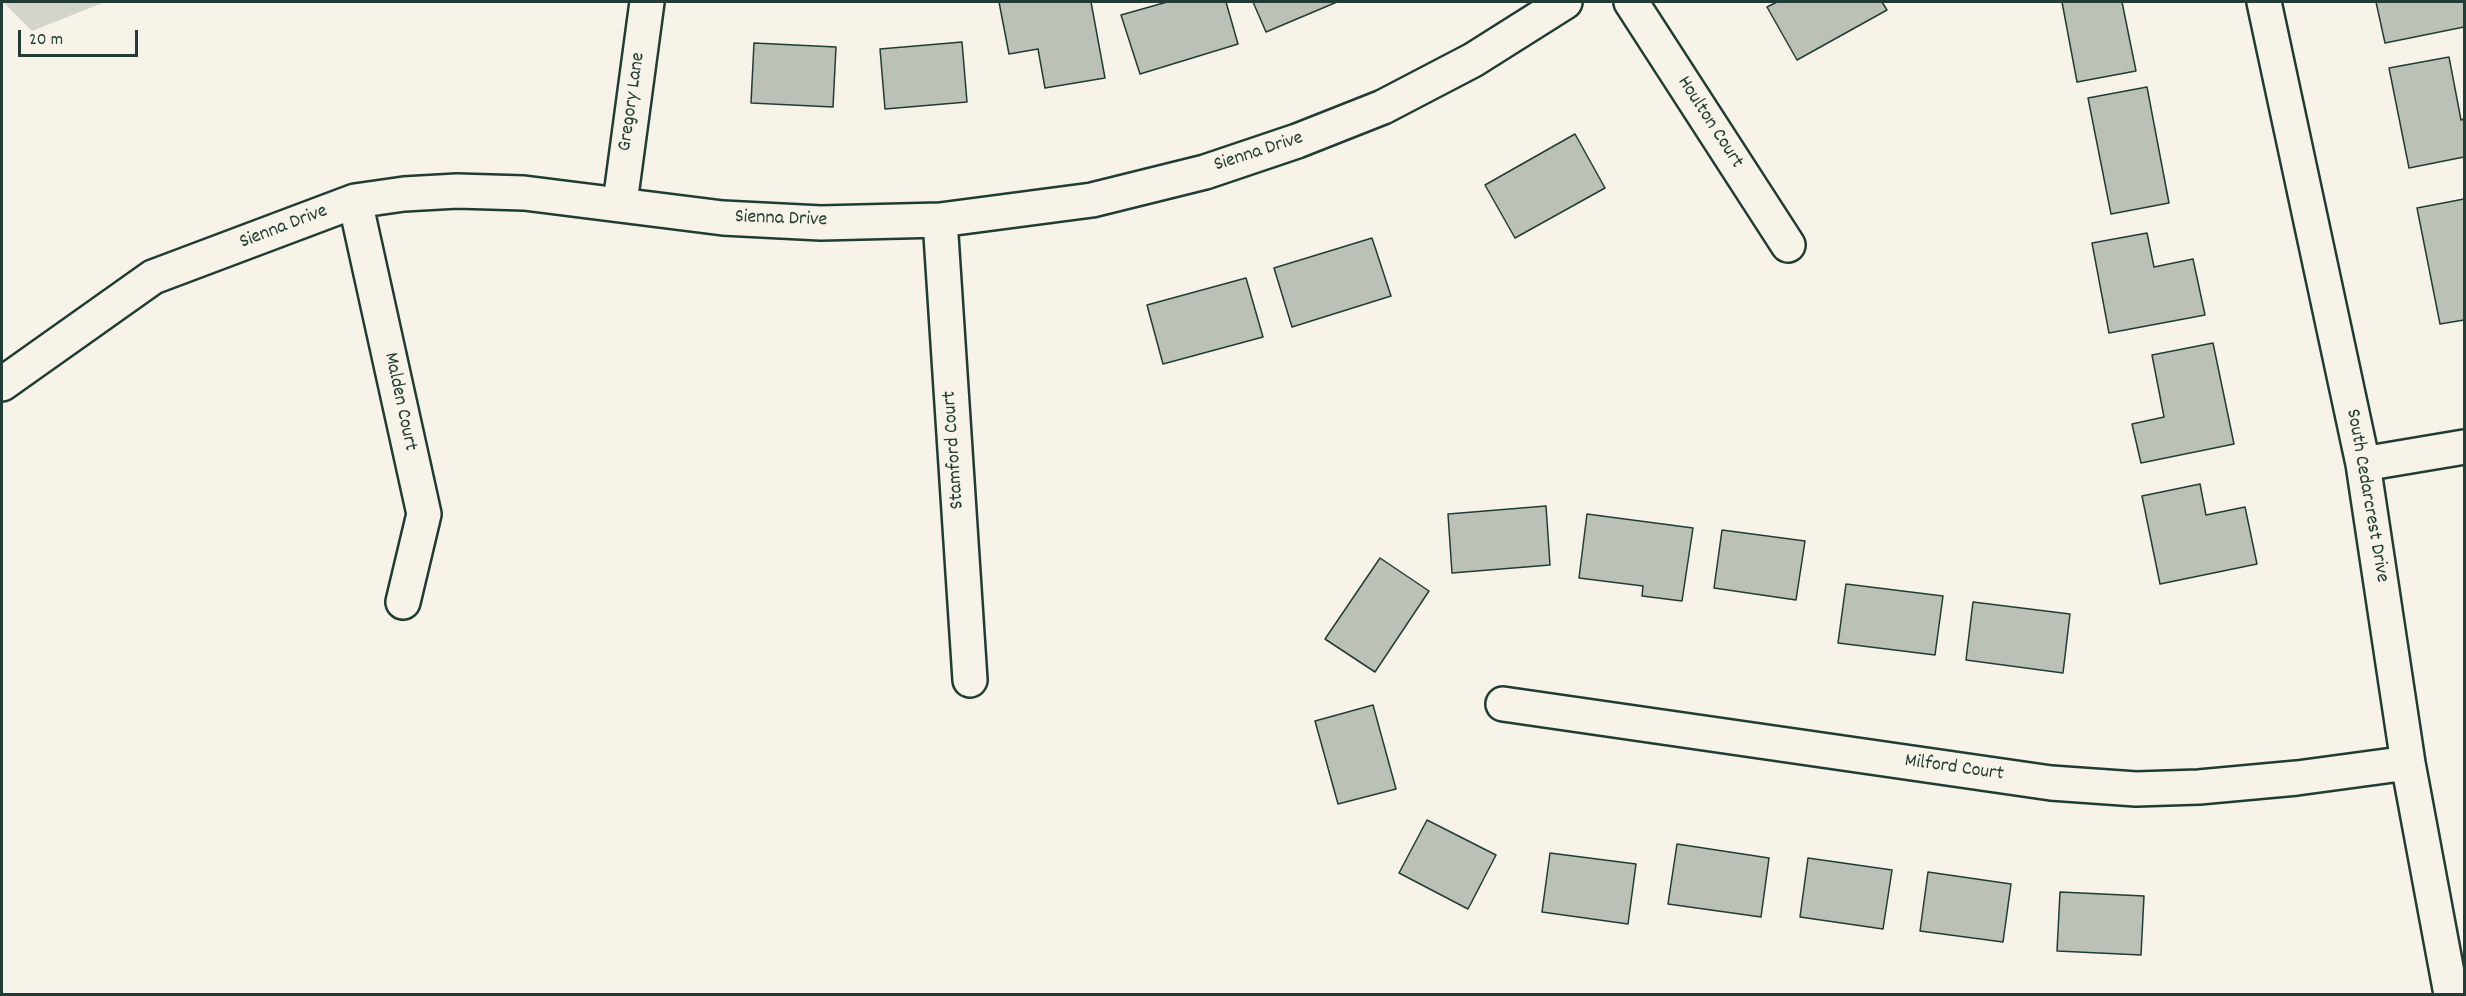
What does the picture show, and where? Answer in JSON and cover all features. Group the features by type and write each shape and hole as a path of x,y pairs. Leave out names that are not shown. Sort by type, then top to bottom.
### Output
{"street":[{"name":"Gregory Lane","path":"620,203 646,2"},
{"name":"Sienna Drive","path":"2,384 153,277 355,201 404,194 457,191 524,193 620,203 723,218 821,223 940,220 1092,200 1204,171 1297,141 1393,102 1473,60 1565,2"},
{"name":"Houlton Court","path":"1631,2 1788,245"},
{"name":"South Cedarcrest Drive","path":"2264,2 2363,464 2408,763 2451,994"},
{"name":"Malden Court","path":"355,201 424,514 404,602"},
{"name":"Stamford Court","path":"940,220 970,680"},
{"path":"2363,464 2464,447"},
{"name":"Milford Court","path":"1503,704 2051,783 2126,788 2199,787 2286,779 2408,763"}],"shaded area":[{"path":"3,2 105,2 32,31"}],"building":[{"path":"999,2 1091,2 1105,78 1045,88 1038,49 1009,54"},
{"path":"1167,2 1226,2 1238,44 1140,74 1121,15"},
{"path":"1253,2 1337,2 1266,32"},
{"path":"1777,2 1882,2 1887,10 1797,60 1767,7"},
{"path":"2062,2 2122,2 2136,71 2077,82"},
{"path":"2376,2 2464,2 2464,27 2385,43"},
{"path":"962,42 967,102 885,109 880,49"},
{"path":"754,43 836,47 833,107 751,103"},
{"path":"2449,57 2461,120 2464,119 2464,157 2409,168 2389,68"},
{"path":"2147,87 2169,203 2111,214 2088,98"},
{"path":"1575,134 1605,188 1515,238 1485,185"},
{"path":"2464,199 2464,320 2440,324 2417,208"},
{"path":"2147,233 2154,267 2193,259 2205,315 2109,333 2092,243"},
{"path":"1372,238 1391,296 1292,327 1274,268"},
{"path":"1246,278 1263,337 1163,364 1147,305"},
{"path":"2213,343 2234,444 2141,463 2132,424 2164,417 2152,355"},
{"path":"2200,484 2206,515 2245,507 2257,564 2160,584 2142,496"},
{"path":"1546,506 1550,565 1452,573 1448,514"},
{"path":"1587,514 1693,528 1682,601 1642,596 1643,586 1579,578"},
{"path":"1722,530 1805,541 1796,600 1714,588"},
{"path":"1380,558 1429,591 1375,672 1325,639"},
{"path":"1846,584 1943,596 1935,655 1838,643"},
{"path":"1973,602 2070,614 2063,673 1966,660"},
{"path":"1373,705 1396,789 1338,804 1315,721"},
{"path":"1427,820 1496,855 1468,909 1399,873"},
{"path":"1677,844 1769,858 1761,917 1668,904"},
{"path":"1550,853 1636,864 1628,924 1542,912"},
{"path":"1808,858 1892,870 1883,929 1800,917"},
{"path":"1928,872 2011,884 2003,942 1920,931"},
{"path":"2060,892 2144,896 2141,955 2057,951"}]}
